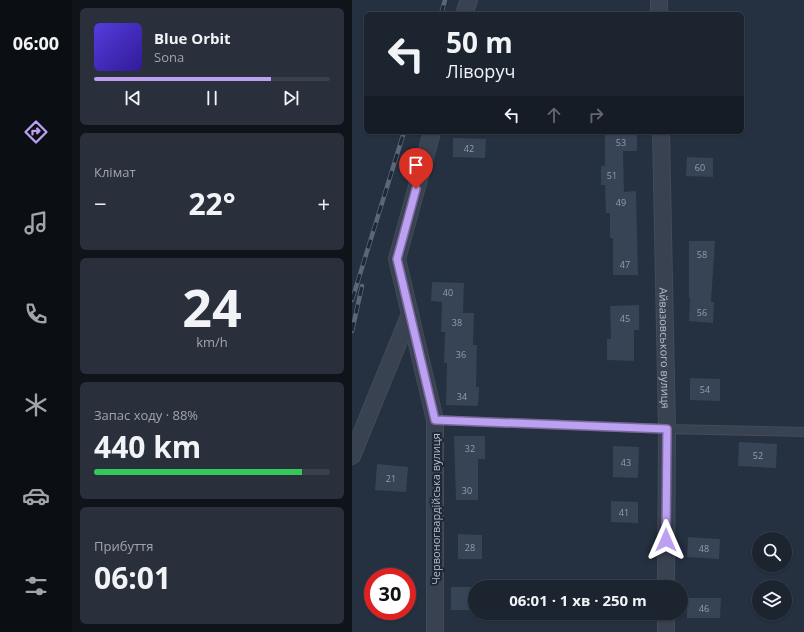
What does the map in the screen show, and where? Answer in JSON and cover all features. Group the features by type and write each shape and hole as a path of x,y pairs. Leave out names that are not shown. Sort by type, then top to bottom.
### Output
{"street":[{"path":"465,12 468,0"},
{"path":"659,0 659,12"},
{"name":"Червоногвардійська вулиця","path":"431,134 397,259 435,420 435,632"},
{"name":"Айвазовського вулиця","path":"662,134 667,429 666,580"},
{"path":"352,456 410,314"},
{"path":"666,620 666,632"}],"lane":[{"path":"435,420 667,429 804,432"}],"building":[{"path":"605,134 637,134 637,151 623,151 624,192 636,191 638,275 613,275 613,238 610,238 610,213 606,213 605,185 601,185 601,166 605,166"},
{"path":"453,138 486,139 485,158 453,157"},
{"path":"687,157 713,158 713,177 686,176"},
{"path":"689,241 715,241 711,302 714,302 713,323 689,321"},
{"path":"432,282 464,283 463,313 474,313 473,345 477,345 476,387 479,387 478,406 446,405 447,363 444,363 445,332 441,332 442,302 431,301"},
{"path":"639,305 639,330 634,330 634,361 607,360 607,339 611,339 610,306"},
{"path":"690,378 720,379 720,401 690,400"},
{"path":"454,436 485,436 485,459 478,459 478,500 456,500"},
{"path":"739,442 777,444 776,468 738,466"},
{"path":"613,446 639,447 638,478 613,477"},
{"path":"377,464 408,467 406,492 375,490"},
{"path":"611,501 638,502 638,523 611,522"},
{"path":"458,534 482,535 482,559 458,559"},
{"path":"688,537 720,539 719,559 687,557"},
{"path":"451,587 468,587 468,610 451,610"},
{"path":"688,598 721,598 720,618 688,618"}],"railway":[{"path":"442,12 445,0"},
{"path":"352,300 403,134"},
{"path":"352,331 362,286"}],"route":[{"path":"416,189 397,259 435,420 667,429 666,540"}]}
